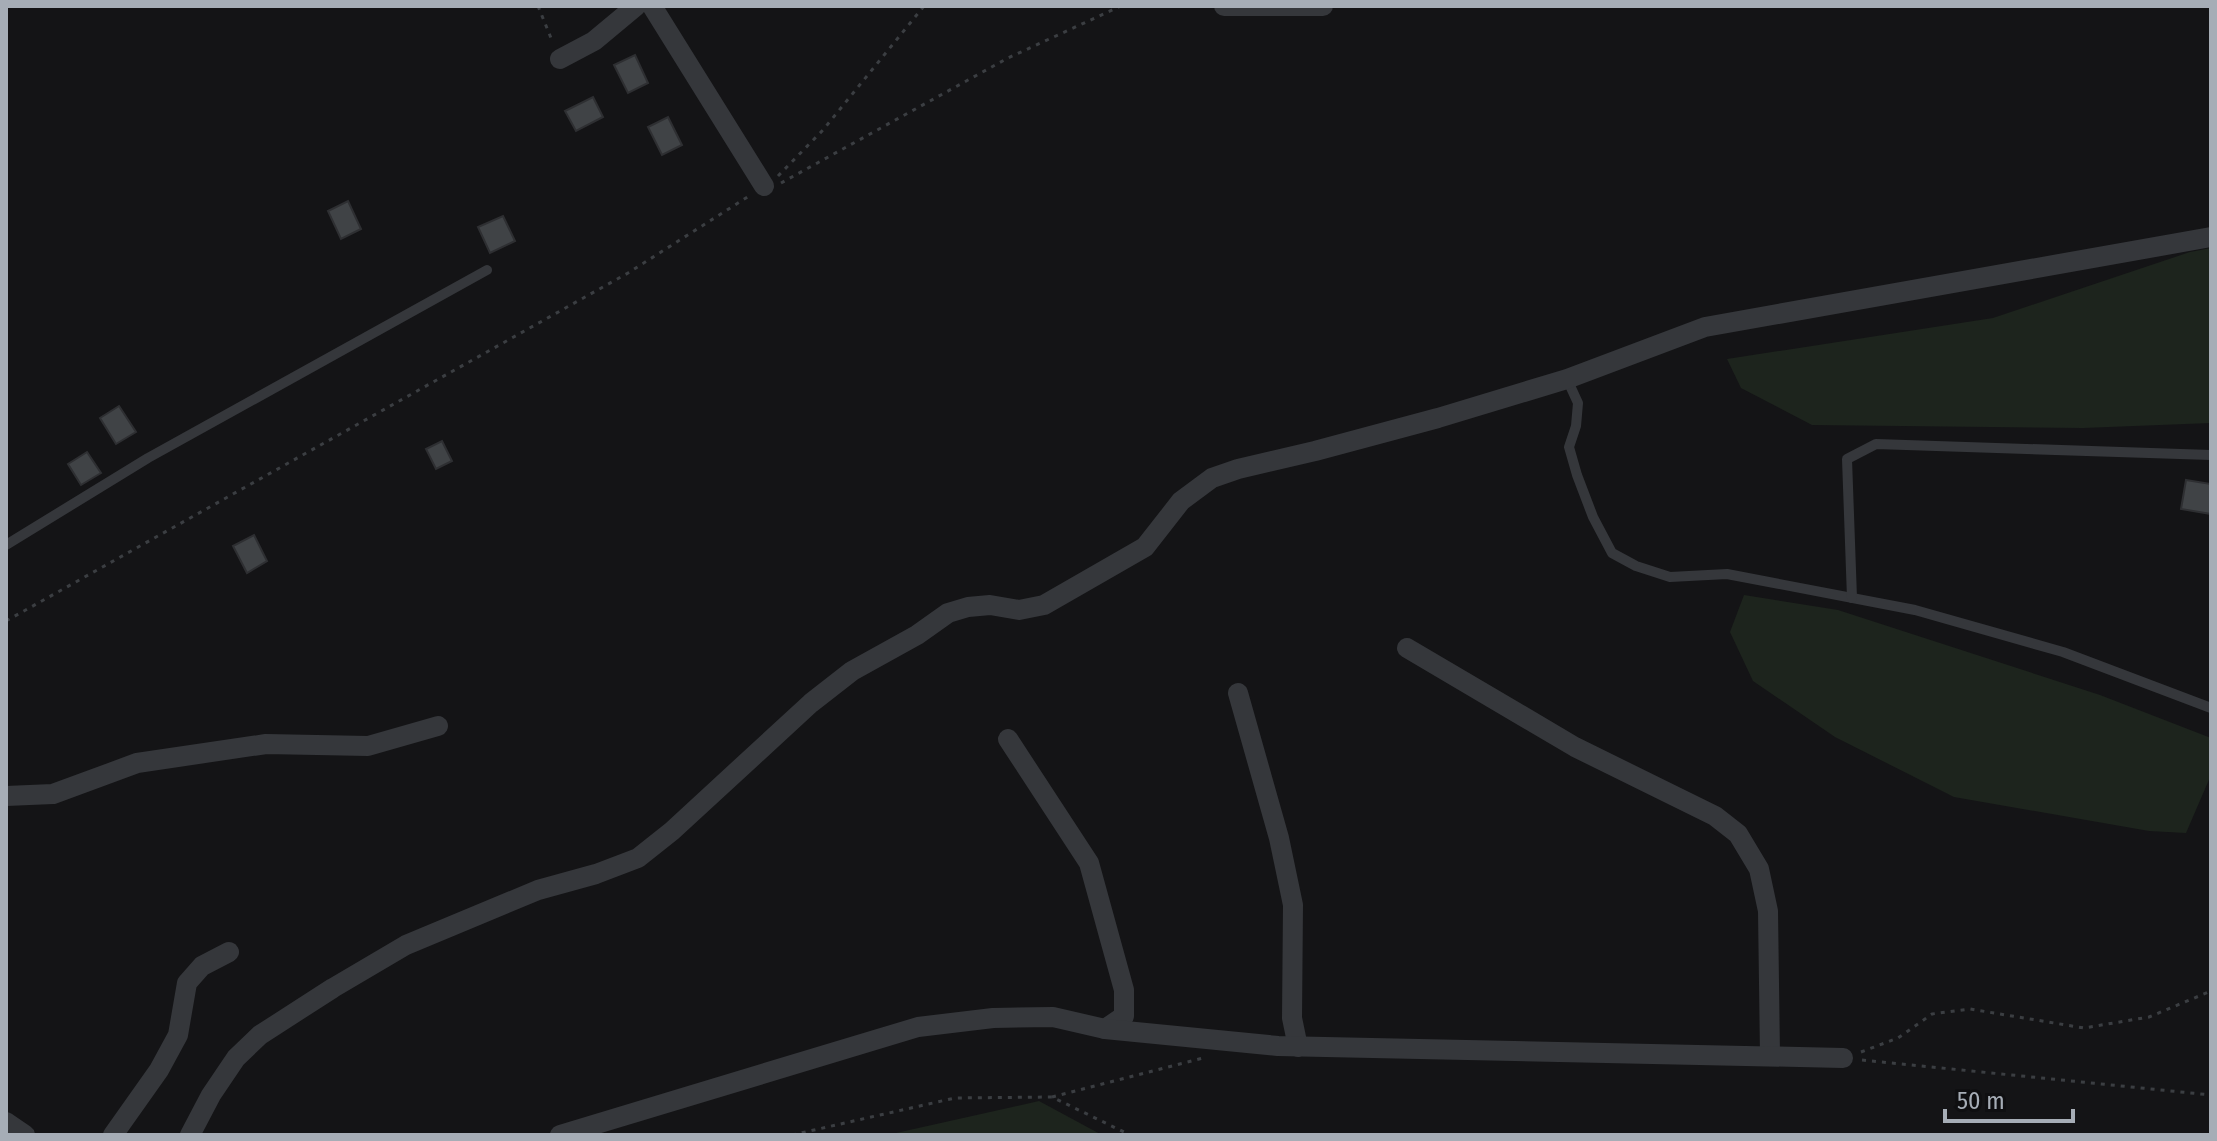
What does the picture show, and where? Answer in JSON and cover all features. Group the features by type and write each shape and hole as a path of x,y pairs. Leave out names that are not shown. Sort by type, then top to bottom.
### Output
{"street":[{"path":"560,59 594,41 636,6"},
{"path":"652,6 766,189"},
{"path":"1224,6 1323,6"},
{"path":"190,1135 211,1095 236,1058 260,1035 406,945 538,890 596,874 638,858 672,831 811,703 852,671 917,635 948,613 979,606 1019,610 1044,605 1145,547 1181,501 1212,478 1438,418 1567,379 1705,327 2211,237"},
{"path":"1407,648 1575,747 1715,816 1738,834 1759,869 1768,911 1770,1055"},
{"path":"1238,693 1279,838 1293,905 1292,1018 1298,1047"},
{"path":"6,796 53,794 137,763 266,744 368,746 438,726"},
{"path":"1008,739 1089,863 1124,990 1124,1016 1105,1029"},
{"path":"113,1135 159,1070 178,1035 187,983 202,966 229,952"},
{"path":"560,1135 918,1027 993,1018 1053,1017 1105,1029 1298,1047 1843,1058"},
{"path":"6,1122 25,1135"}],"lane":[{"path":"6,545 148,458 487,270"},
{"path":"1567,379 1578,403 1576,426 1569,447 1593,517 1612,553 1636,566 1670,577 1727,574 1915,610 2063,652 2211,708"},
{"path":"1852,598 1847,459 1876,444 2211,455"}],"path":[{"path":"538,6 560,59"},
{"path":"742,202 766,189 823,130 924,6"},
{"path":"6,621 628,273 742,202 1008,58 1121,6"},
{"path":"1843,1058 1898,1038 1932,1014 1970,1009 2084,1028 2149,1017 2211,991"},
{"path":"792,1135 955,1098 1052,1097 1213,1055"},
{"path":"1843,1058 2211,1095"},
{"path":"1052,1097 1130,1135"}],"shaded area":[{"path":"2211,248 2211,423 2083,428 1812,425 1741,388 1727,359 1993,318 2190,252"},
{"path":"1744,595 1838,610 2100,695 2211,738 2211,775 2186,833 2149,831 1954,797 1835,737 1753,681 1730,632"},
{"path":"1039,1101 1102,1135 887,1135"}],"building":[{"path":"635,55 648,83 628,93 614,65"},
{"path":"593,97 603,117 576,131 565,111"},
{"path":"668,117 682,145 662,155 648,127"},
{"path":"348,201 361,229 341,239 328,211"},
{"path":"503,216 515,241 490,253 478,227"},
{"path":"119,406 136,432 116,444 100,418"},
{"path":"442,441 452,461 436,469 426,449"},
{"path":"87,452 101,473 81,485 68,464"},
{"path":"2186,480 2211,484 2211,514 2181,509"},
{"path":"254,535 267,561 247,573 233,546"}]}
